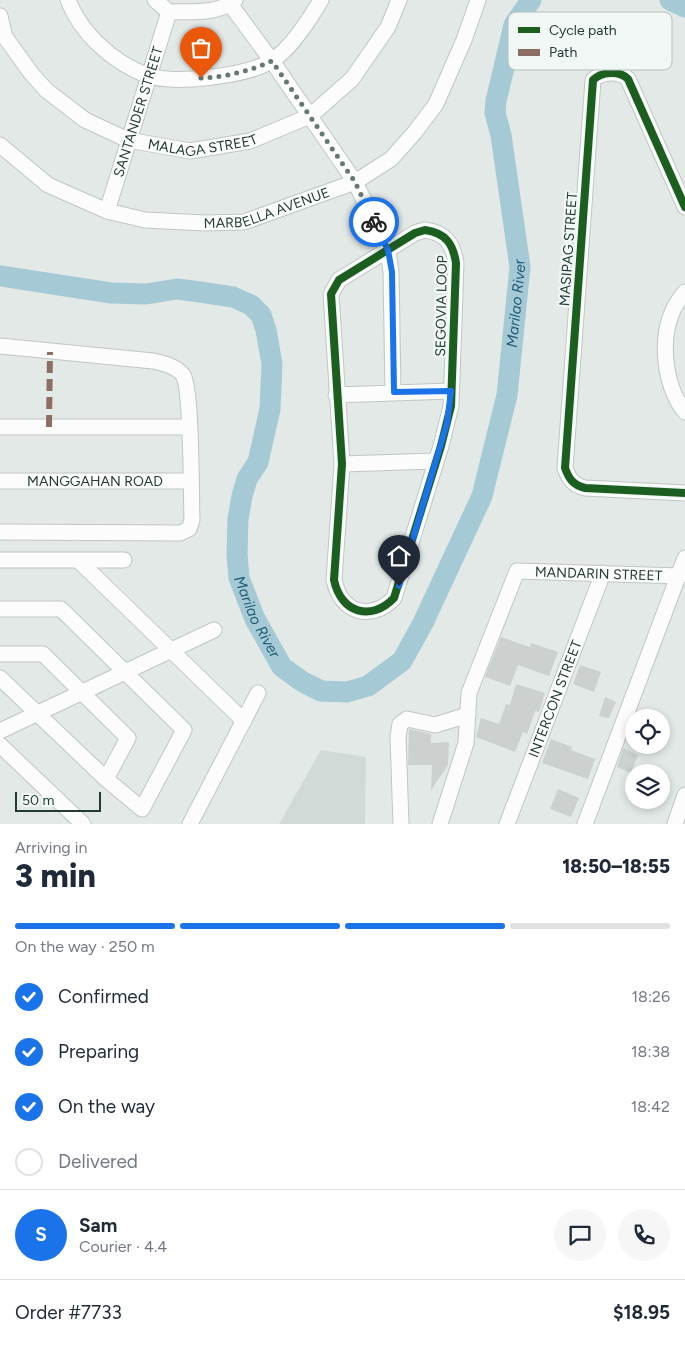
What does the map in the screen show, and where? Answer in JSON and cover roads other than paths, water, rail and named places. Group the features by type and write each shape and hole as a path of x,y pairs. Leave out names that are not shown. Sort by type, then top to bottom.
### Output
{"street":[{"path":"68,0 74,15 105,51 148,76 171,78 212,78 258,67 272,61 300,32 321,0"},
{"path":"155,0 169,12 208,12 232,2 355,182 388,250 392,272 394,392"},
{"name":"MALAGA STREET","path":"0,16 5,37 46,90 85,120 128,140 190,151 250,141 310,116 352,79 388,28 399,0"},
{"name":"MARBELLA AVENUE","path":"0,145 48,185 107,211 145,220 205,223 244,222 355,182 391,158 415,132 436,104 464,40 478,0"},
{"name":"SANTANDER STREET","path":"107,211 169,12"},
{"name":"MASIPAG STREET","path":"685,207 628,79 616,73 596,77 593,80 565,468 568,478 576,485 585,488 685,493"},
{"name":"SEGOVIA LOOP","path":"425,230 442,234 454,248 456,263 451,391 447,423 394,598 387,605 377,610 363,612 351,608 342,600 334,580 342,464 336,395 332,289 338,280 415,233 425,230"},
{"path":"685,292 674,308 667,332 666,356 672,386 685,412"},
{"path":"0,346 167,364 184,376 188,398 192,520 189,529 185,532 0,532"},
{"path":"336,395 451,391"},
{"path":"0,426 189,427"},
{"path":"342,464 436,461"},
{"name":"MANGGAHAN ROAD","path":"0,481 191,481"},
{"path":"585,824 680,576 685,558"},
{"path":"0,560 124,560"},
{"path":"79,561 244,720"},
{"name":"MANDARIN STREET","path":"468,715 468,693 517,571 680,576"},
{"name":"INTERCON STREET","path":"507,824 603,573"},
{"path":"0,609 61,608 184,730 142,809 106,778 0,678"},
{"path":"0,730 214,630"},
{"path":"0,654 43,654 128,738 106,778"},
{"path":"190,824 258,693"},
{"path":"401,824 398,737 400,724 407,719 435,725 468,715 466,743 440,824"},
{"path":"0,745 83,824"},
{"path":"675,824 685,795"}],"waterway":[{"name":"Marilao River","path":"523,12 531,0"},
{"name":"Marilao River","path":"670,0 685,7"},
{"name":"Marilao River","path":"0,276 111,293 146,294 177,289 200,292 233,297 251,305 261,315 266,330 272,364 270,409 258,462 247,479 242,496 238,519 237,555 239,578 255,619 282,667 303,682 321,691 347,692 368,686 402,661 423,623 482,496 507,395 520,267 501,135 495,113 508,50"}]}
